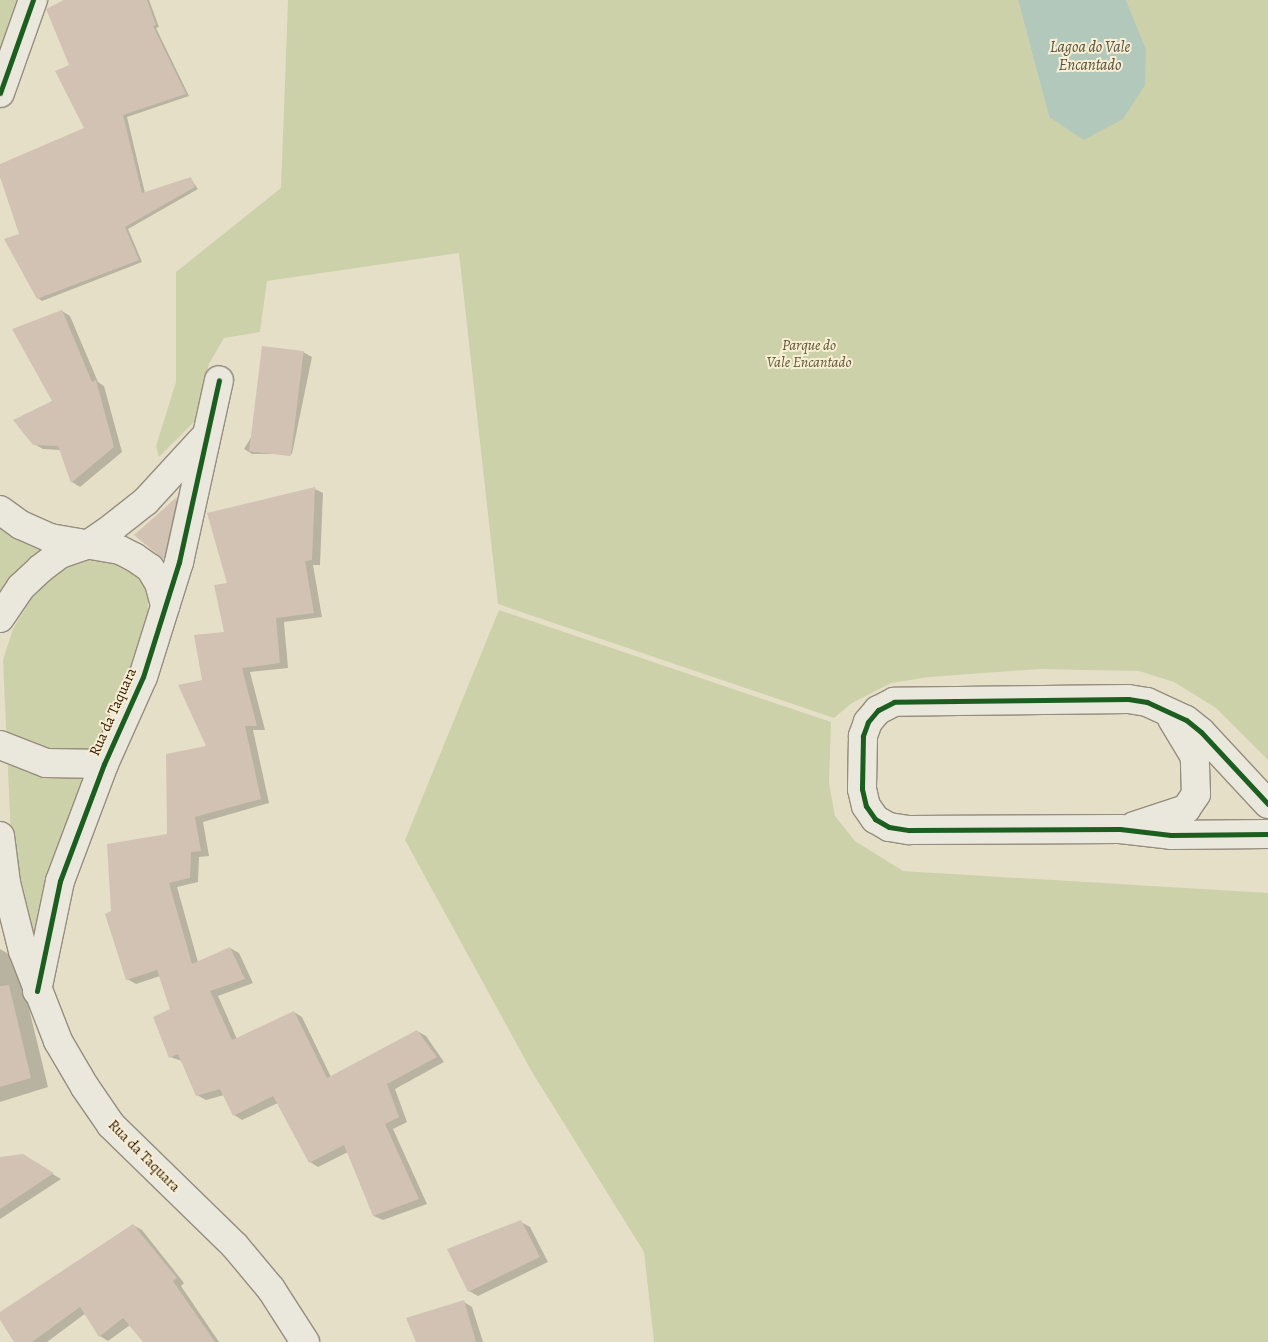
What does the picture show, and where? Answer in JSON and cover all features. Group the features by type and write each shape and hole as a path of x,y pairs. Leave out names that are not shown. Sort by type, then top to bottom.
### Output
{"street":[{"path":"1,89 33,0"},
{"name":"Rua da Taquara","path":"219,380 203,439 179,562 143,677 104,764 60,881 37,991 58,1041 111,1125 235,1246 271,1288 305,1342"},
{"path":"0,618 21,587 40,569 60,554 89,544 146,501 203,439"},
{"path":"0,510 21,525 50,538 120,550 150,568 159,583 165,606"},
{"path":"1268,804 1201,732 1165,710 1128,698 919,699 894,702 878,710 866,729 861,754 866,806 875,819 889,827 909,830 1120,829 1171,835 1268,834"},
{"path":"1120,829 1186,809 1196,794 1195,757 1165,710"},
{"path":"0,745 46,763 104,764"},
{"path":"0,836 6,883 37,991"}],"green space":[{"path":"0,0 20,0 0,55"},
{"name":"Parque do Vale Encantado","path":"288,0 1018,0 1049,117 1146,49 1126,0 1268,0 1268,760 1216,708 1174,682 1139,671 1039,669 929,677 891,683 852,703 834,718 498,604 459,253 267,281 260,332 224,338 209,364 194,422 159,457 156,446 176,382 176,272 281,188"},
{"path":"0,523 55,549 23,564 0,590"},
{"path":"92,559 116,559 142,577 148,596 148,618 35,955 11,838 3,660 13,629 34,594 64,568"},
{"path":"499,610 831,722 829,783 835,816 855,841 903,871 1268,893 1268,1342 654,1342 644,1252 532,1072 405,840"}],"water":[{"name":"Lagoa do Vale Encantado","path":"1018,0 1126,0 1146,49 1145,85 1123,119 1084,140 1049,117"}],"building":[{"path":"64,0 147,0 156,25 153,26 186,94 123,115 142,193 191,177 195,187 125,227 139,260 37,299 4,239 19,234 0,177 0,164 84,128 55,71 69,65 46,9"},
{"path":"62,310 92,382 96,380 114,447 71,483 58,446 33,445 13,420 52,401 12,329"},
{"path":"262,346 304,351 291,456 249,451"},
{"path":"315,487 312,560 305,561 314,613 276,618 280,663 242,668 257,726 245,726 261,799 195,817 201,851 191,852 190,878 169,883 192,964 230,947 245,979 210,991 232,1040 294,1011 327,1078 417,1030 437,1057 387,1084 399,1117 385,1124 419,1199 373,1216 344,1145 309,1163 273,1096 233,1116 220,1089 196,1096 178,1054 169,1058 153,1017 170,1009 157,970 126,980 105,914 111,911 107,844 167,834 166,754 206,746 178,685 202,680 194,635 224,632 214,585 227,583 207,513"},
{"path":"177,497 164,558 163,559 134,535"},
{"path":"9,985 31,1078 0,1087 0,986"},
{"path":"23,1154 54,1173 0,1209 0,1157"},
{"path":"521,1220 540,1257 468,1292 447,1249"},
{"path":"133,1224 177,1278 173,1281 215,1342 143,1342 123,1318 99,1337 80,1307 32,1342 14,1342 0,1320 0,1312"},
{"path":"464,1300 476,1342 416,1342 406,1318"}],"cycle path":[{"path":"0,93 33,0"},
{"path":"37,991 60,881 104,764 143,677 179,562 219,380"},
{"path":"1268,804 1201,732 1186,720 1147,702 1128,699 894,702 878,710 868,722 863,736 862,789 866,806 875,819 889,827 909,830 1120,829 1171,835 1268,834"}]}
